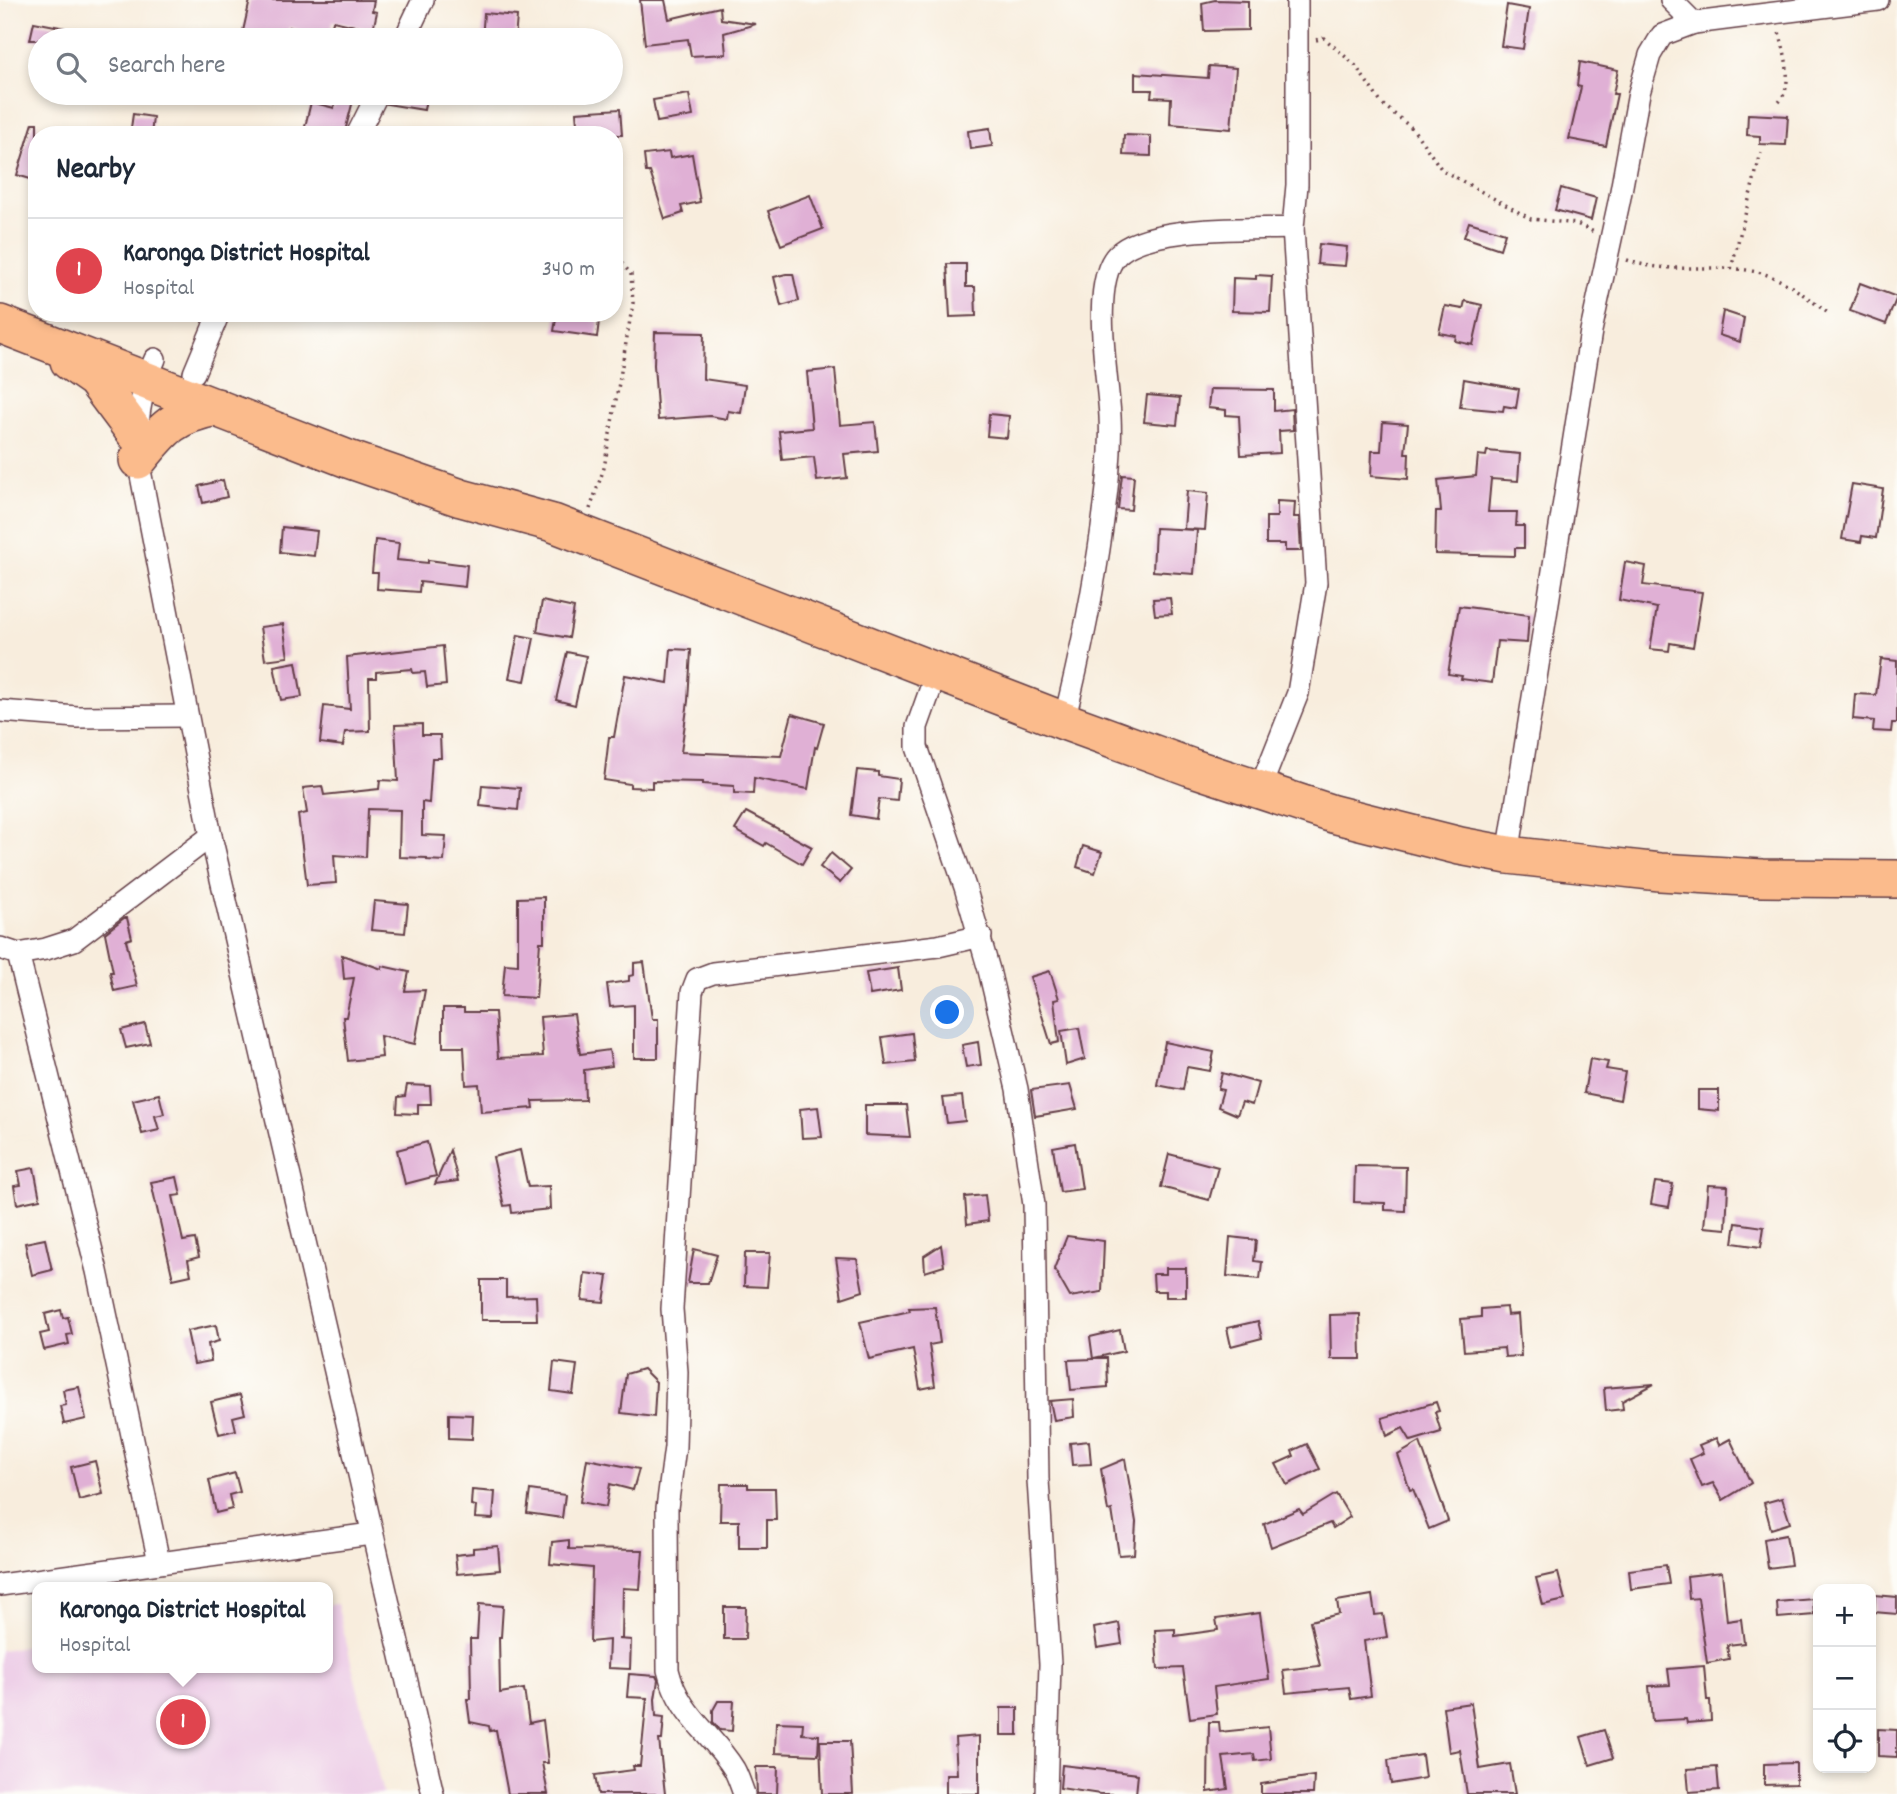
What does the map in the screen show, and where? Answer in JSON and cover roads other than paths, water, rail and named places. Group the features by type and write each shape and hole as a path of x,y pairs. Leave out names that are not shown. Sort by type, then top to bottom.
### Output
{"highway":[{"path":"0,302 28,315"},
{"path":"45,322 150,369 216,407 348,459 436,490 567,529 1064,721 1259,791 1346,817 1460,846 1508,855 1660,872 1762,878 1897,878"},
{"path":"15,330 150,369 194,373 517,500 567,529"},
{"path":"15,330 95,379 137,447 165,427 196,411 216,407"}],"street":[{"path":"410,28 423,0"},
{"path":"1259,791 1298,693 1316,583 1293,228 1297,185 1297,0"},
{"path":"1671,0 1694,23"},
{"path":"1508,855 1591,331 1639,93 1650,55 1662,35 1694,23 1878,0"},
{"path":"362,126 372,105"},
{"path":"1064,721 1093,595 1109,473 1110,419 1102,311 1103,286 1109,265 1134,243 1160,235 1293,228"},
{"path":"194,373 215,322"},
{"path":"150,369 137,447 187,716 211,836 433,1794"},
{"path":"937,671 917,727 916,747 981,936 1017,1089 1034,1205 1038,1480 1050,1664 1046,1794"},
{"path":"0,711 77,717 187,716"},
{"path":"159,1562 97,1271 9,951 46,949 74,940 211,836"},
{"path":"744,1794 735,1771 705,1731 684,1709 673,1690 668,1670 666,1519 675,1447 677,1372 672,1309 692,992 698,979 713,973 938,947 981,936"},
{"path":"0,1585 371,1534"}],"place":[{"name":"Karonga District Hospital","path":"183,1722"}]}
